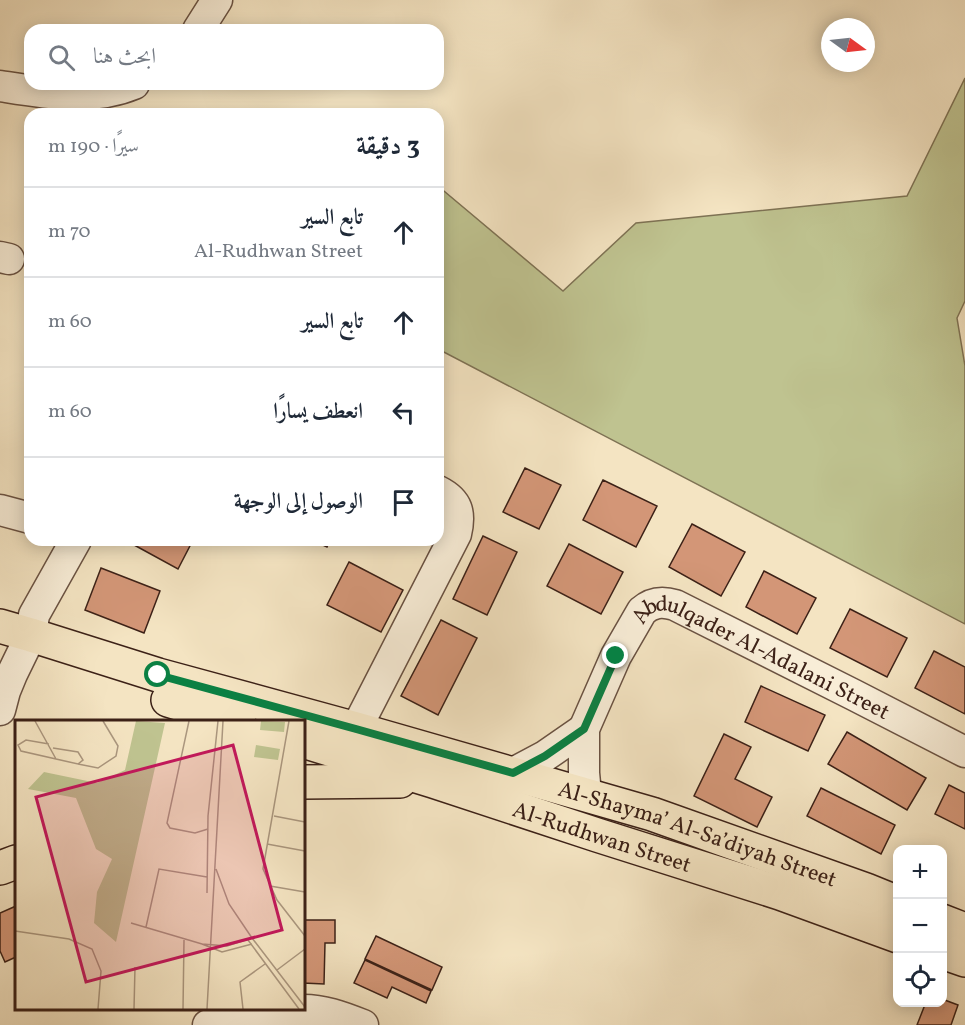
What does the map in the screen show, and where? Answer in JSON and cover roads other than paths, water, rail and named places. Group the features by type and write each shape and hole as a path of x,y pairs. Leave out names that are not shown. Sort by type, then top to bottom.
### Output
{"main road":[{"path":"14,636 356,729"},
{"path":"14,636 234,720"},
{"name":"Al-Shayma’ Al-Sa’diyah Street","path":"356,729 652,814 785,878 866,890 893,901"},
{"name":"Al-Rudhwan Street","path":"304,741 597,835 785,878 856,922 893,935"},
{"path":"304,782 434,781"},
{"path":"0,868 15,862"},
{"path":"856,922 866,890"},
{"path":"947,923 965,930"},
{"path":"945,953 965,960"}],"street":[{"path":"202,24 216,0"},
{"path":"0,86 69,95 103,93 113,90"},
{"path":"356,729 456,534 459,513 455,504 444,494"},
{"path":"0,510 24,516"},
{"path":"0,710 14,636 72,546"},
{"name":"Abdulqader Al-Adalani Street","path":"586,794 584,729 616,656 642,611 659,602 675,605 965,752"},
{"path":"513,773 545,756 584,729"},
{"path":"221,1023 254,1014 301,1010 334,1015 363,1025"}]}
